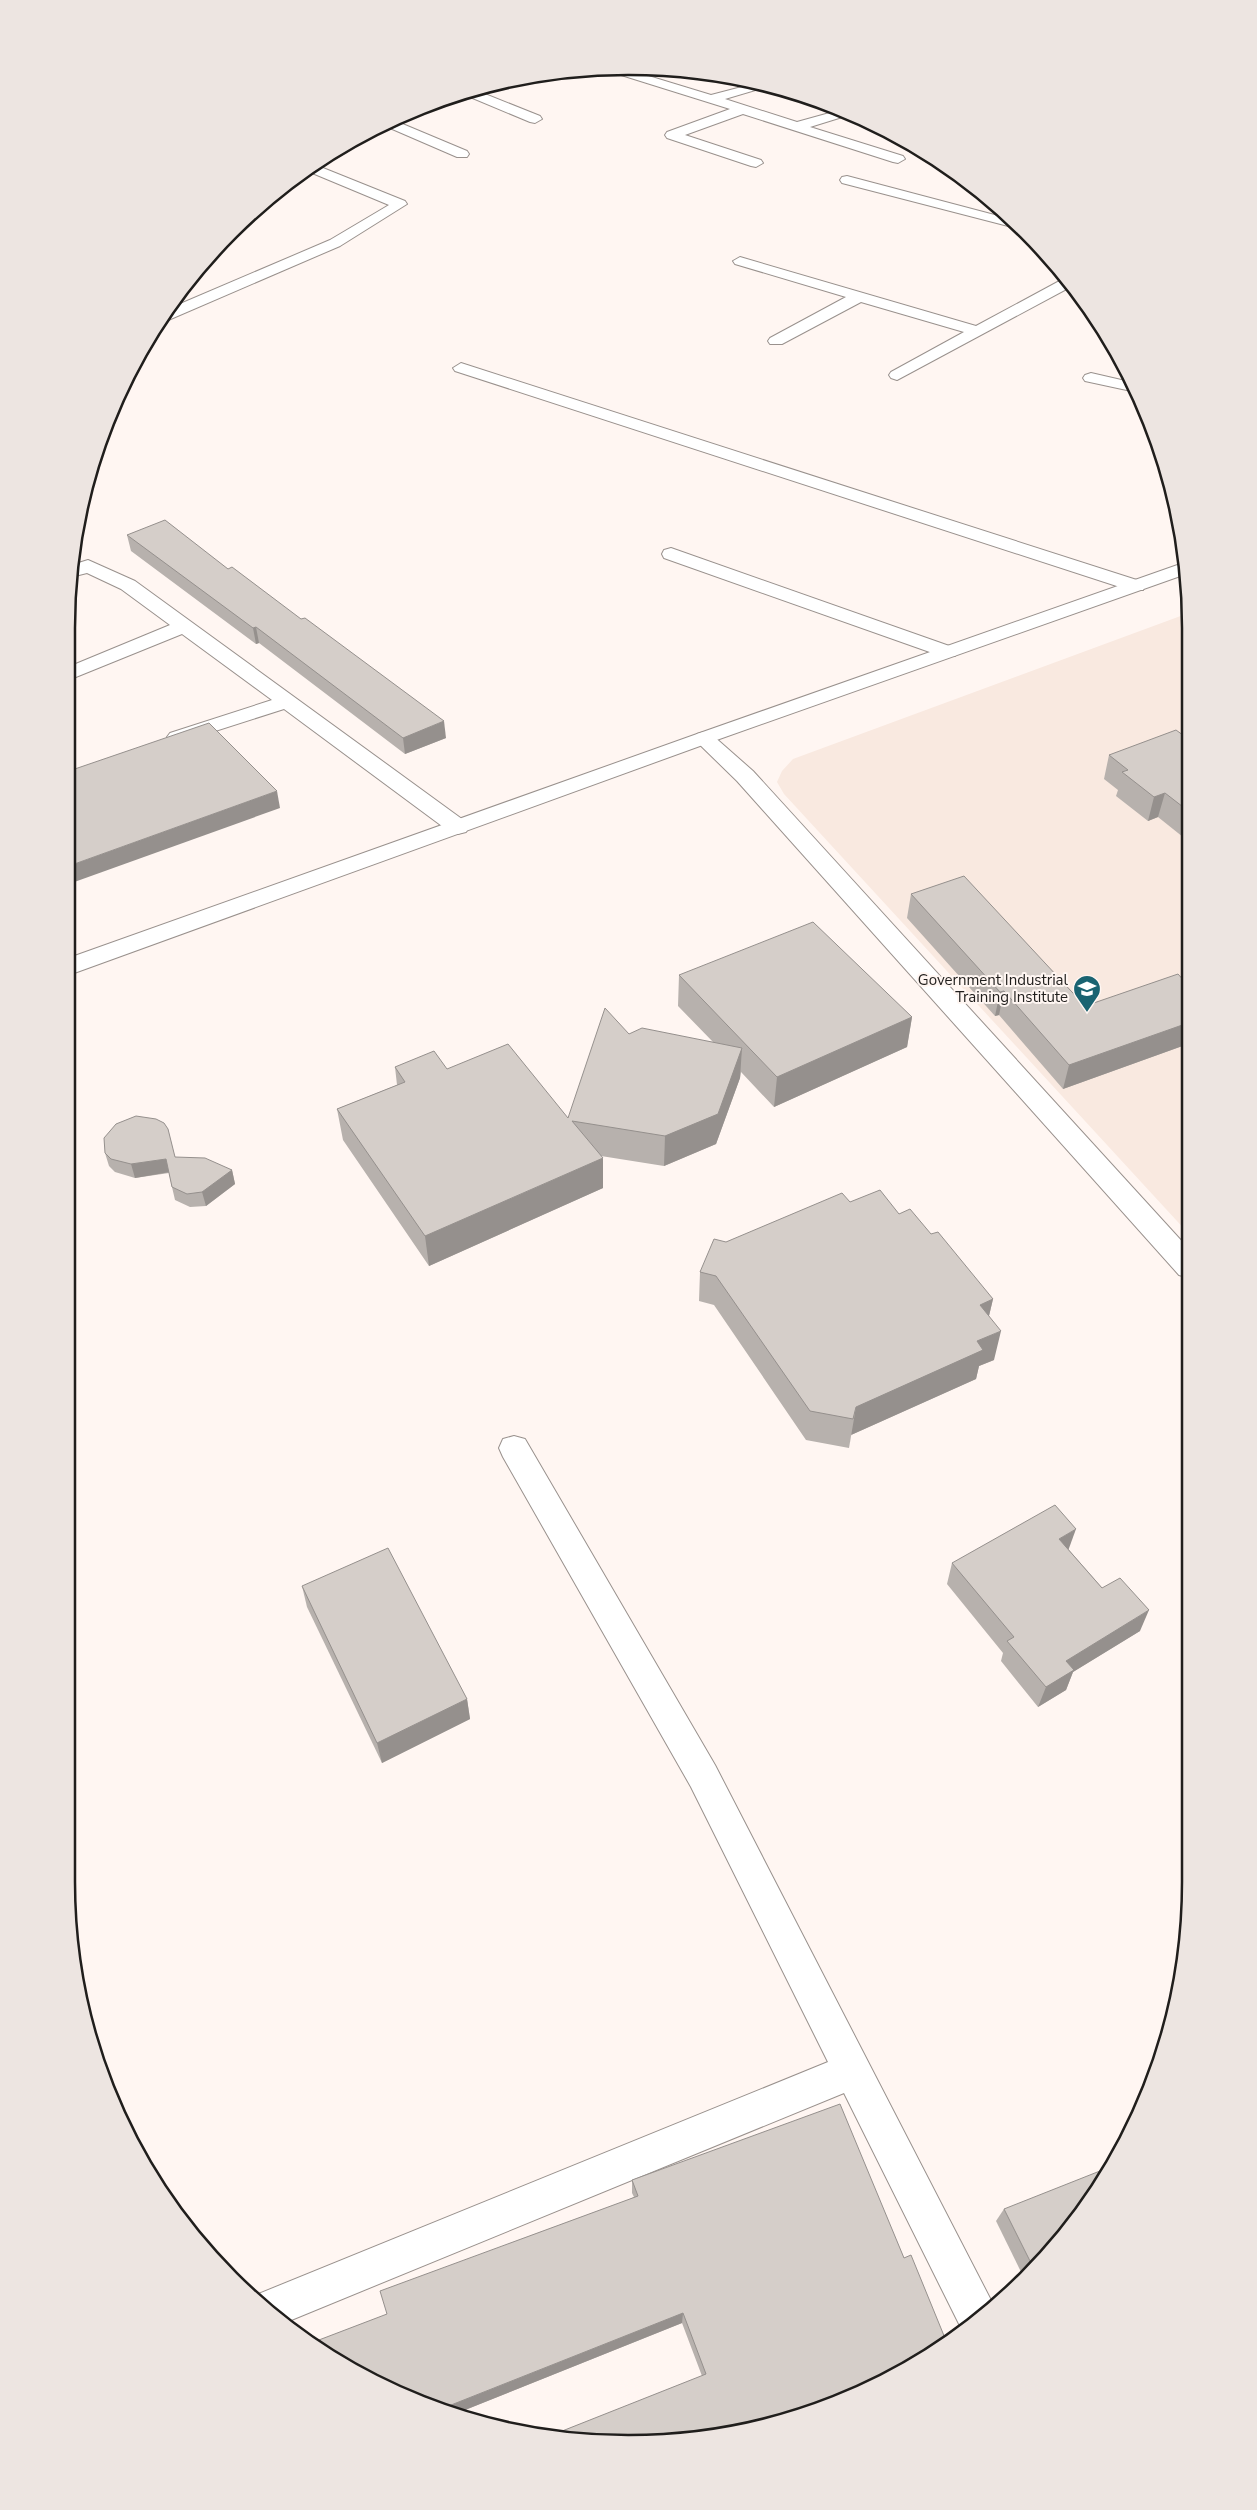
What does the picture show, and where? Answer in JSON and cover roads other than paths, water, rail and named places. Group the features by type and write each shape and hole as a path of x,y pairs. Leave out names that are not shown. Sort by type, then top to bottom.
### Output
{"street":[{"path":"634,75 741,110 904,156 881,166"},
{"path":"711,99 749,89"},
{"path":"478,96 535,119"},
{"path":"741,110 672,135 756,163"},
{"path":"795,126 834,115"},
{"path":"396,126 462,154"},
{"path":"175,312 335,243 400,204 318,170"},
{"path":"864,173 847,180 1003,221"},
{"path":"740,261 978,331"},
{"path":"897,375 1062,285"},
{"path":"776,342 860,296"},
{"path":"461,368 1136,586"},
{"path":"1091,378 1126,386"},
{"path":"671,554 948,652"},
{"path":"78,570 88,566 128,585 458,827"},
{"path":"75,965 704,738 1179,571"},
{"path":"75,671 184,626"},
{"path":"158,743 287,702"},
{"path":"704,738 745,776 1182,1260"},
{"path":"514,1448 703,1776 974,2313"},
{"path":"274,2307 852,2071"}],"place":[{"name":"Government Industrial Training Institute","path":"1087,1013"}]}
